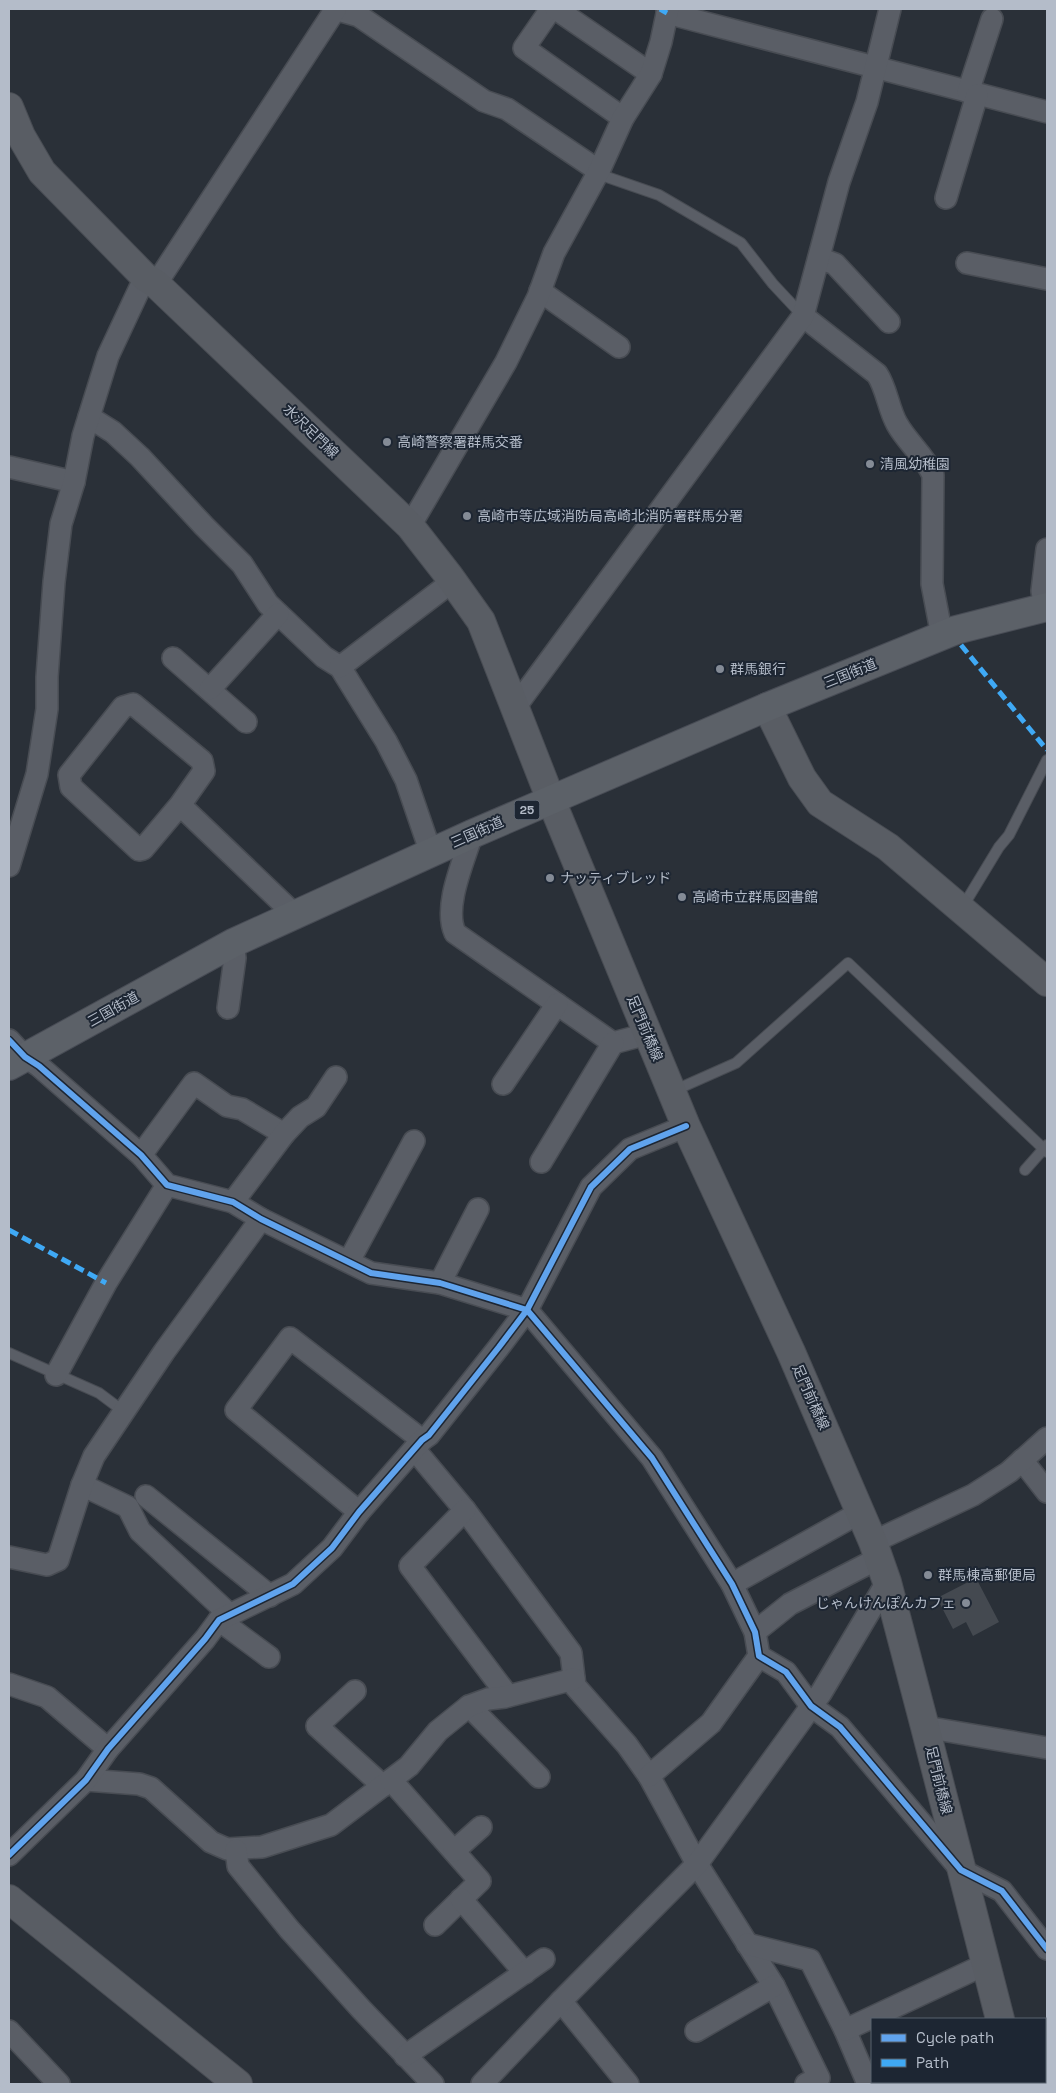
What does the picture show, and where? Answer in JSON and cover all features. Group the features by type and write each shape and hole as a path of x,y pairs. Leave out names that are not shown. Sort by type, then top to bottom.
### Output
{"main road":[{"name":"水沢足門線","path":"9,107 21,136 42,172 150,280 410,526 453,581 481,621 516,706 551,800"},
{"name":"三国街道","path":"14,1054 294,914 472,834 768,707 942,636 986,621 1046,607"},
{"path":"768,707 802,778 820,803 888,847 1047,982"},
{"name":"足門前橋線","path":"551,800 686,1126 791,1352 880,1560 1000,2018"},
{"path":"9,1899 238,2084"}],"street":[{"path":"9,866 37,774 47,709 47,677 54,582 61,524 74,482 83,436 108,356 150,280 335,9 362,13 484,102 507,109 599,172"},
{"path":"551,9 524,48 623,118"},
{"path":"556,9 651,74"},
{"path":"516,706 803,316 839,182 867,102 890,9"},
{"path":"410,526 506,362 540,292 554,254 599,172 623,118 651,74 661,42 667,11 876,69 1047,112"},
{"path":"946,198 992,19"},
{"path":"818,258 836,264 889,322"},
{"path":"967,264 1047,279"},
{"path":"540,292 618,347"},
{"path":"803,316 877,374 882,381 896,422 928,464 932,475 932,584 942,636"},
{"path":"89,417 113,432 140,457 242,564 268,604 324,657 340,667 386,740 406,780 431,853"},
{"path":"9,467 74,482"},
{"path":"1046,607 1042,591 1047,549"},
{"path":"340,667 453,581"},
{"path":"210,689 278,614"},
{"path":"173,658 246,722"},
{"path":"133,704 202,761 204,771 180,806 143,849 139,850 71,787 68,775 123,707 133,704"},
{"path":"180,806 294,914"},
{"path":"472,834 451,903 451,924 455,933 613,1043"},
{"path":"228,1008 235,958 234,943"},
{"path":"504,1084 557,1004"},
{"path":"541,1162 613,1043 648,1034"},
{"path":"14,1054 140,1155 167,1185 233,1202 261,1220 371,1273 440,1283 527,1310 652,1458 732,1584 756,1632 759,1656 711,1723 649,1776"},
{"path":"233,1202 284,1134 300,1117 316,1107 336,1077"},
{"path":"140,1155 194,1083 227,1106 242,1108 284,1134"},
{"path":"9,1855 86,1780 108,1750 224,1618 293,1584 332,1548 359,1512 429,1435 500,1348 527,1310 591,1186 630,1149 686,1126"},
{"path":"349,1261 414,1141"},
{"path":"56,1375 106,1283 167,1185"},
{"path":"440,1283 478,1209"},
{"path":"9,1557 47,1566 58,1560 82,1485 94,1456 123,1411 261,1220"},
{"path":"359,1512 236,1410 290,1338 418,1445 572,1652 575,1686 627,1745 649,1776 697,1864 774,1986 818,2078 806,2084"},
{"path":"756,1632 790,1604 880,1560 1009,1472 1047,1438"},
{"path":"1022,1460 1047,1492"},
{"path":"82,1485 128,1506 140,1531 224,1618 269,1656"},
{"path":"146,1496 270,1596"},
{"path":"465,1510 410,1566 508,1696"},
{"path":"732,1584 861,1512"},
{"path":"482,2084 561,2001 697,1864 826,1685 880,1560"},
{"path":"759,1656 786,1672 811,1706 840,1727 962,1870 1002,1891 1047,1949"},
{"path":"86,1780 139,1784 151,1788 212,1842 227,1849 236,1850 262,1847 331,1825 409,1766 438,1731 469,1706 488,1699 508,1696 574,1679"},
{"path":"9,1684 47,1697 108,1750"},
{"path":"356,1691 317,1726 387,1783 454,1851 480,1881 435,1925"},
{"path":"469,1706 539,1777"},
{"path":"925,1727 1047,1748"},
{"path":"454,1851 481,1828"},
{"path":"236,1850 238,1866 289,1929 405,2056 434,2084"},
{"path":"462,1899 525,1973"},
{"path":"748,1944 810,1960 845,2030 868,2084"},
{"path":"405,2056 544,1959"},
{"path":"845,2030 986,1964"},
{"path":"696,2031 774,1986"},
{"path":"561,2001 628,2084"},
{"path":"9,2031 59,2084"}],"lane":[{"path":"599,172 604,176 659,195 741,243 773,284 803,316"},
{"path":"962,909 999,847 1009,835 1047,760"},
{"path":"672,1092 736,1063 848,963 1046,1149 1025,1170"},
{"path":"9,1353 99,1393 123,1411"}],"building":[{"path":"976,1578 999,1622 973,1636 966,1622 953,1629 937,1598"}],"marked path":[{"path":"660,9 667,13"},
{"path":"961,645 1047,750"},
{"path":"9,1230 106,1283"}],"cycle path":[{"path":"9,1040 25,1057 39,1066 141,1155 167,1185 233,1202 261,1219 371,1273 440,1283 527,1310 652,1458 732,1584 755,1632 759,1656 786,1672 811,1706 840,1727 961,1870 1002,1891 1047,1949"},
{"path":"9,1855 86,1780 108,1749 205,1639 219,1620 293,1584 332,1548 359,1512 422,1440 429,1435 527,1310 591,1187 630,1149 686,1126"}],"place":[{"name":"高崎警察署群馬交番","path":"387,442"},
{"name":"清風幼稚園","path":"870,464"},
{"name":"高崎市等広域消防局高崎北消防署群馬分署","path":"467,516"},
{"name":"群馬銀行","path":"720,669"},
{"name":"ナッティブレッド","path":"550,878"},
{"name":"高崎市立群馬図書館","path":"682,897"},
{"name":"群馬棟高郵便局","path":"928,1575"},
{"name":"じゃんけんぽんカフェ","path":"966,1603"}]}
